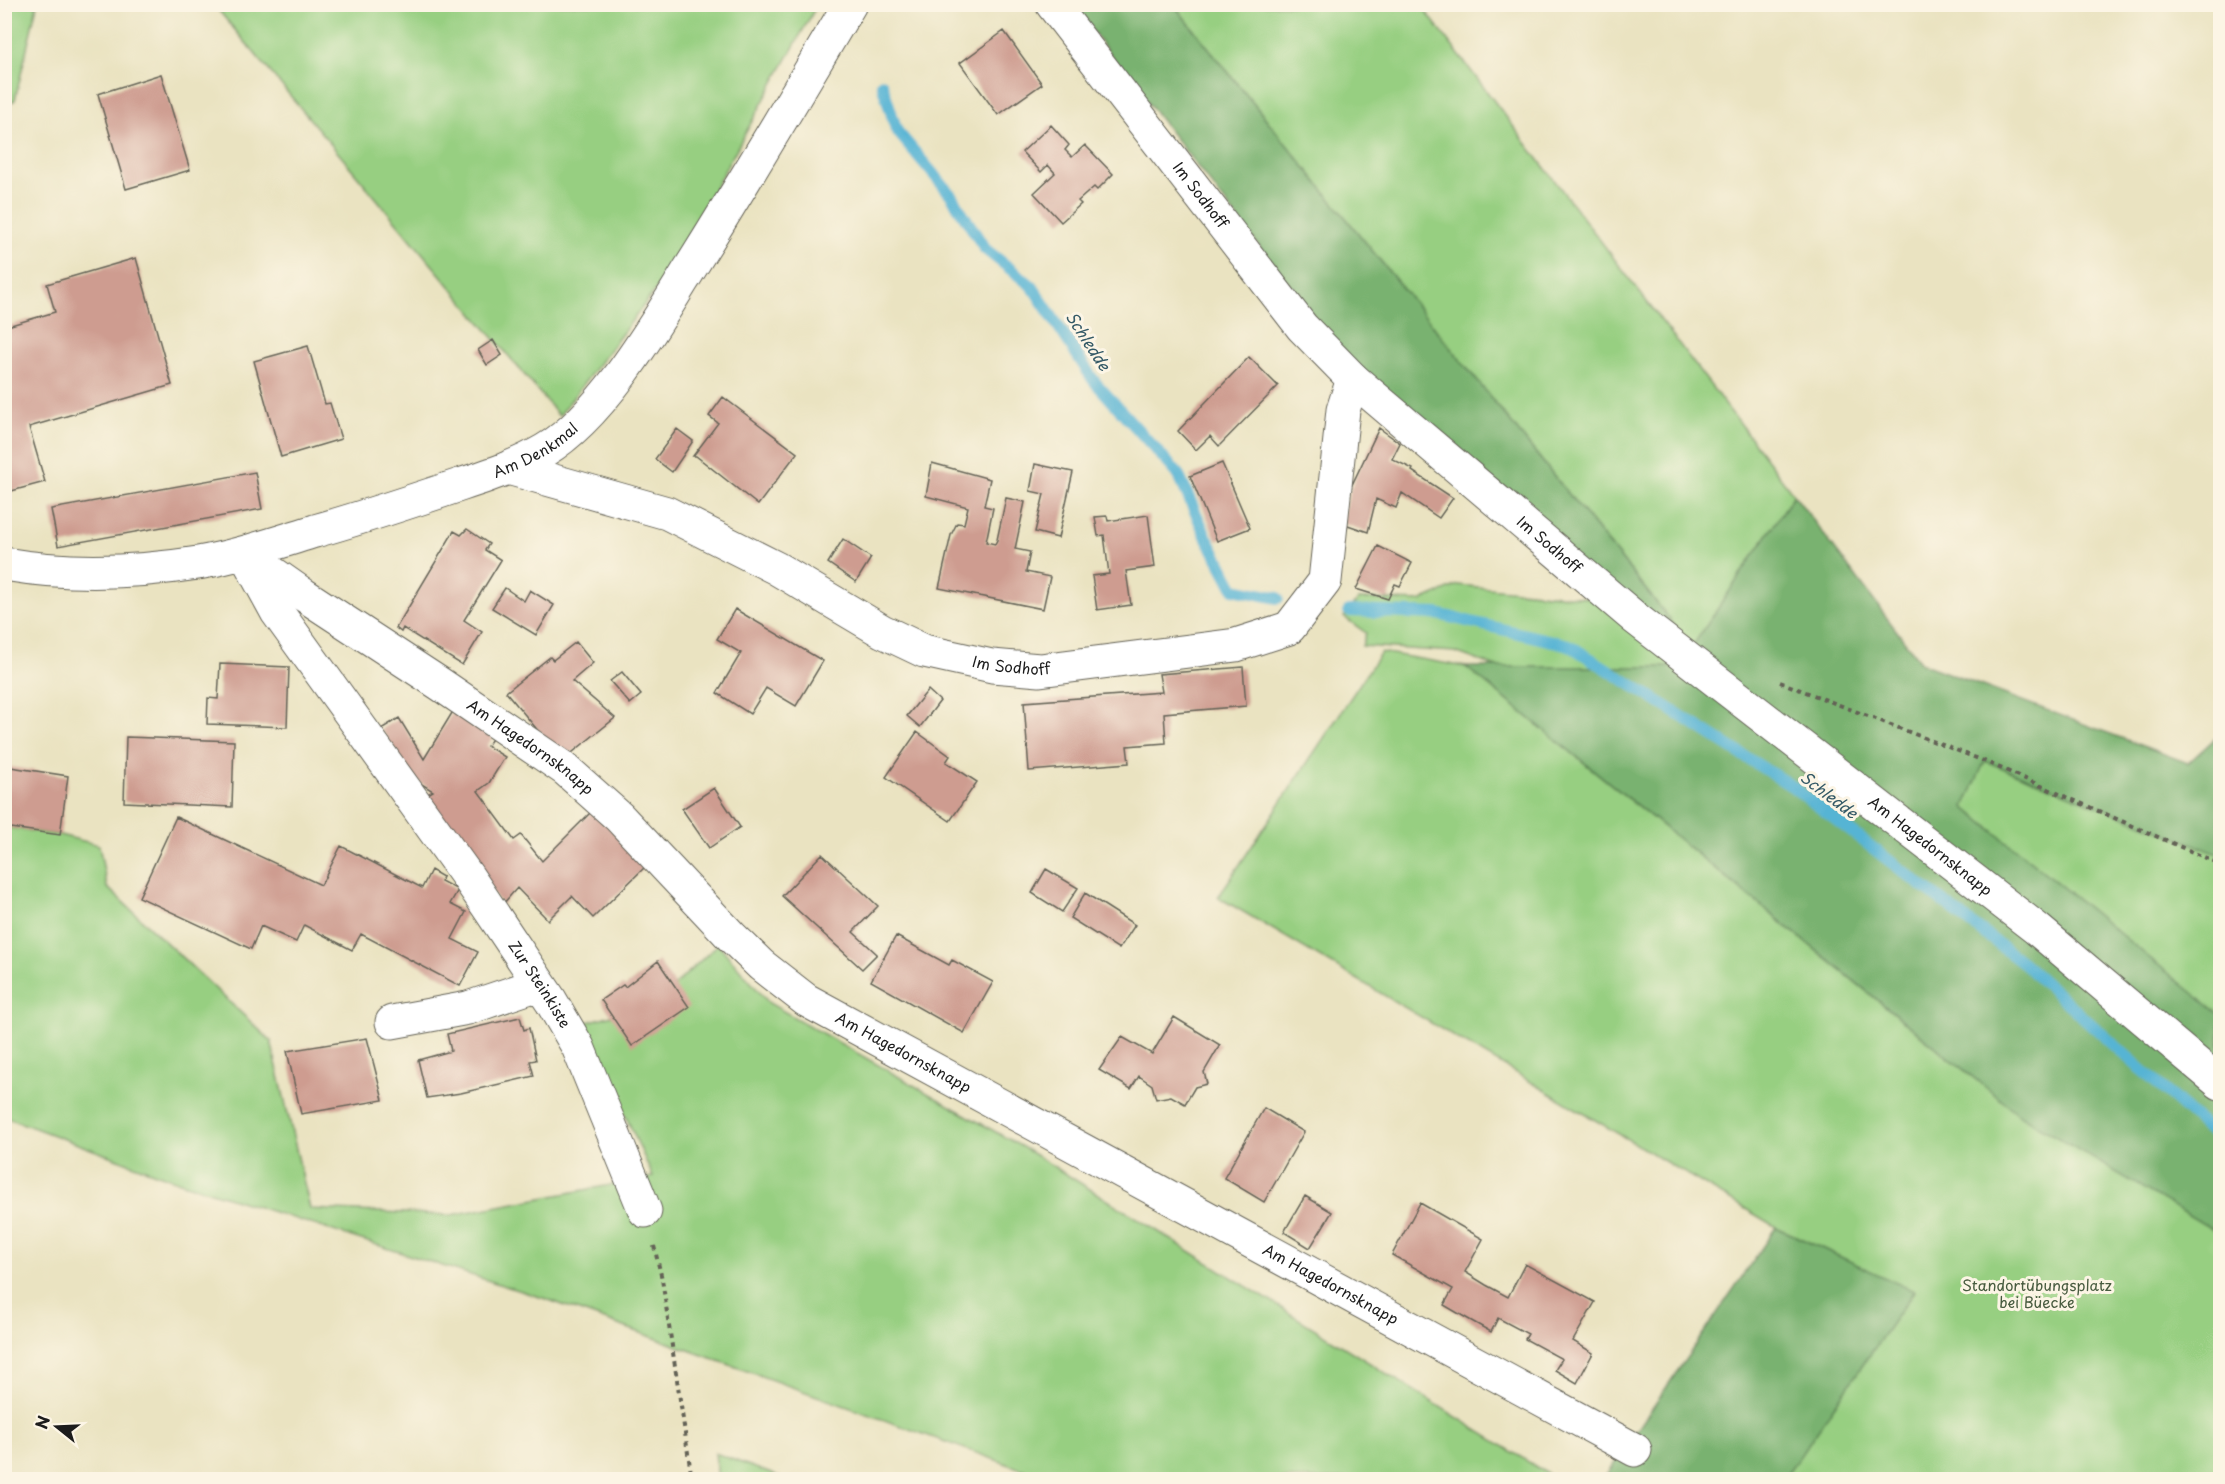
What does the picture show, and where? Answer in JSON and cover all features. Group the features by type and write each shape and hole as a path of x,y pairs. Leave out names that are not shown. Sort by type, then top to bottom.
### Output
{"street":[{"name":"Am Denkmal","path":"4,564 33,569 138,570 198,562 244,552 344,523 508,468 545,450 570,432 592,410 645,341 722,218 850,4"},
{"name":"Im Sodhoff","path":"1052,4 1302,327 1353,379 1635,618"},
{"name":"Im Sodhoff","path":"508,468 667,513 776,568 882,631 924,651 992,666 1040,670 1236,645 1289,628 1325,581 1343,410 1353,379"},
{"name":"Am Hagedornsknapp","path":"244,552 304,595 565,769 619,817 761,965 806,1000 1635,1450"},
{"name":"Zur Steinkiste","path":"244,552 277,612 468,878 578,1047 645,1211"},
{"name":"Am Hagedornsknapp","path":"1635,618 2037,929 2220,1083"},
{"path":"392,1022 468,1008 539,984"}],"path":[{"path":"1778,681 1984,761 2220,864"},
{"path":"645,1211 662,1279 692,1479"}],"green space":[{"path":"5,4 37,5 15,100 5,106"},
{"path":"214,5 817,5 664,279 559,416"},
{"path":"1072,5 1174,5 1692,647 1794,495 1921,663 2188,763 2220,734 2220,855 1985,761 1964,807 2220,1015 2220,1234 2021,1116 1466,667 1680,667 1349,362"},
{"name":"Standortübungsplatz bei Büecke","path":"1174,5 1421,5 1794,495 1707,626 2220,820 2220,1479 1653,1479 1834,1254 1776,1227 1218,897 1381,652 1466,667 1975,1079 1541,683 1455,652 1362,646 1366,633 1344,617 1359,599 1421,601 1458,585 1629,602 1664,612"},
{"path":"4,827 60,835 99,845 107,887 271,1041 310,1209 451,1215 653,1177 584,1023 657,1002 718,944 769,1003 1024,1148 1556,1479 1049,1479 546,1299 177,1181 5,1117"},
{"path":"1776,1227 1914,1291 1784,1479 1603,1480"},
{"path":"715,1453 785,1479 718,1479"}],"building":[{"path":"1004,31 1042,84 998,115 960,63"},
{"path":"161,74 190,170 126,189 98,94"},
{"path":"1051,125 1069,145 1065,150 1072,157 1085,145 1113,174 1097,190 1094,187 1078,201 1081,204 1061,222 1034,193 1055,173 1048,165 1041,172 1022,152"},
{"path":"136,258 172,385 29,427 45,482 4,493 4,327 55,312 47,284"},
{"path":"493,340 502,355 487,365 478,350"},
{"path":"308,346 325,404 330,403 341,439 281,457 254,361"},
{"path":"1249,357 1278,386 1219,446 1210,436 1196,450 1178,431"},
{"path":"723,397 797,453 758,505 696,456 693,456 718,423 709,416"},
{"path":"1379,428 1400,443 1392,459 1413,469 1412,471 1453,498 1439,518 1402,493 1396,508 1376,499 1368,532 1342,523 1351,487"},
{"path":"677,429 693,441 672,472 655,459"},
{"path":"932,463 990,479 984,506 993,508 986,542 995,544 997,540 1006,498 1025,502 1015,549 1030,552 1026,572 1050,577 1043,609 939,588 951,535 957,523 964,524 968,507 926,496"},
{"path":"1222,463 1250,528 1217,541 1190,476"},
{"path":"1035,464 1073,472 1058,538 1035,532 1044,494 1030,491"},
{"path":"255,472 262,509 58,546 51,509"},
{"path":"1148,515 1155,567 1126,571 1131,605 1097,610 1092,576 1109,574 1104,535 1098,536 1095,517 1107,516 1108,521"},
{"path":"467,529 489,544 485,550 501,560 464,620 482,632 462,665 403,628 401,632 396,628 454,531 461,535"},
{"path":"843,539 871,558 856,582 828,563"},
{"path":"1378,546 1412,563 1400,586 1395,584 1388,599 1356,589"},
{"path":"505,588 524,601 530,590 554,605 536,635 492,608"},
{"path":"735,609 823,661 796,706 766,688 750,714 717,693 741,653 717,639"},
{"path":"576,642 593,663 572,681 615,718 568,756 545,739 506,692 550,657 553,660"},
{"path":"220,664 289,667 287,727 207,724 208,698 218,699"},
{"path":"1243,667 1246,706 1164,713 1166,743 1127,746 1129,763 1029,771 1024,702 1162,692 1159,674"},
{"path":"622,672 641,695 630,704 610,681"},
{"path":"928,690 940,701 920,727 907,716"},
{"path":"455,708 496,733 487,746 505,757 489,783 478,791 514,840 521,835 542,861 593,810 647,865 593,918 572,896 548,920 517,888 502,905 423,797 433,791 412,778 381,729 399,718 424,759"},
{"path":"917,732 950,756 946,762 977,782 950,821 886,777"},
{"path":"126,737 234,741 232,807 124,802"},
{"path":"4,766 68,776 60,835 4,827"},
{"path":"714,788 740,827 709,848 682,809"},
{"path":"176,817 321,885 341,846 422,888 431,870 443,877 441,881 458,890 450,904 466,912 452,939 478,952 460,986 361,934 352,950 304,925 296,942 261,926 251,949 139,897"},
{"path":"822,854 878,906 853,932 877,954 862,969 782,896"},
{"path":"1046,869 1078,888 1062,912 1032,893"},
{"path":"1085,893 1135,925 1119,949 1070,918"},
{"path":"896,936 949,965 952,960 993,982 964,1033 871,981"},
{"path":"658,961 689,1007 632,1046 601,1000 623,985 625,987"},
{"path":"520,1017 524,1030 529,1028 536,1060 530,1061 534,1076 461,1093 427,1098 418,1060 451,1051 447,1034"},
{"path":"1174,1017 1220,1045 1204,1072 1207,1084 1195,1087 1185,1104 1171,1096 1156,1099 1152,1085 1139,1076 1131,1089 1099,1070 1122,1037 1152,1054"},
{"path":"367,1038 383,1100 301,1114 287,1051"},
{"path":"1264,1108 1304,1132 1264,1202 1224,1178"},
{"path":"1305,1196 1332,1212 1310,1248 1284,1232"},
{"path":"1420,1203 1483,1239 1465,1272 1486,1285 1508,1297 1525,1264 1595,1302 1573,1341 1593,1353 1577,1383 1555,1370 1562,1359 1525,1339 1528,1334 1498,1318 1491,1332 1468,1319 1444,1305 1453,1289 1392,1255"}],"waterway":[{"name":"Schledde","path":"882,84 897,131 951,195 985,249 1032,286 1094,381 1178,474 1207,538 1234,589 1278,598"},
{"name":"Schledde","path":"1349,611 1437,614 1569,645 1793,787 2023,963 2220,1140"}]}
